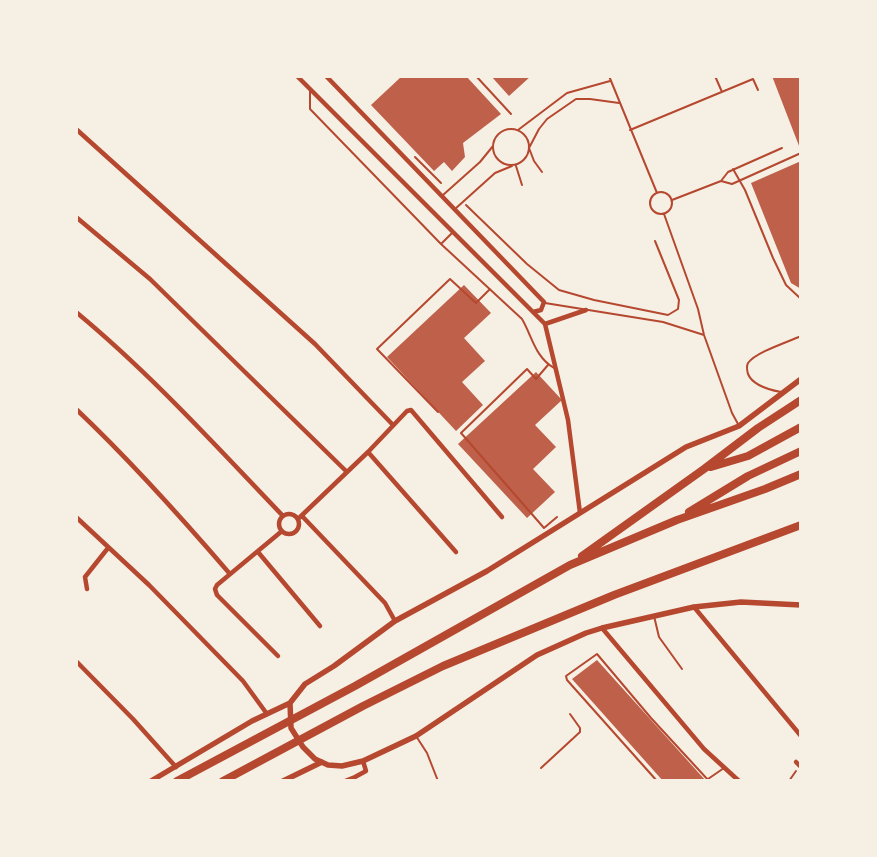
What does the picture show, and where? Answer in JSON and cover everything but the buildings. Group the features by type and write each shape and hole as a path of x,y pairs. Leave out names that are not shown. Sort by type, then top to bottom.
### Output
{"highway":[{"path":"570,565 758,428 801,400"},
{"path":"704,469 748,456 801,427"},
{"path":"677,520 748,476 801,451"},
{"path":"177,781 355,686 570,565 677,520 765,489 801,474"},
{"path":"223,781 363,706 443,666 614,595 801,526"}],"main road":[{"path":"152,781 252,721 290,703 305,684 334,666 395,621 487,571 686,447 739,426 801,379"},
{"path":"290,703 291,728 303,747 315,759 328,764 342,766 363,761 416,736 537,655 602,628 694,607 741,602 801,605"},
{"path":"284,781 322,762"}],"street":[{"path":"297,76 545,324 568,420 580,513"},
{"path":"326,76 544,302 541,310 533,312"},
{"path":"76,129 314,344 393,425"},
{"path":"76,217 150,279 347,472"},
{"path":"545,324 586,310"},
{"path":"76,312 117,346 168,394 283,516"},
{"path":"76,409 114,445 171,506 230,574"},
{"path":"282,531 295,532 300,518 407,411 411,410 502,517"},
{"path":"368,452 456,552"},
{"path":"282,531 279,523 283,516 291,514 300,518 385,604 395,621"},
{"path":"76,517 149,585 243,681 267,714"},
{"path":"278,656 217,595 215,589 217,585 282,531"},
{"path":"87,588 84,577 108,548"},
{"path":"258,552 320,626"},
{"path":"694,607 801,736"},
{"path":"602,628 704,749 739,781"},
{"path":"76,661 133,719 176,767"},
{"path":"345,781 366,771 363,761"}],"lane":[{"path":"608,76 657,193"},
{"path":"715,76 722,92"},
{"path":"630,130 754,79 758,90"},
{"path":"518,130 567,93 610,81"},
{"path":"310,90 310,109 441,244 522,319 528,328 537,353 542,360 555,369"},
{"path":"454,210 495,173 516,165 525,159 539,129 547,119 576,99 619,103"},
{"path":"441,197 480,162 493,146 497,135 512,129 518,130 526,137 534,161 542,172"},
{"path":"493,146 499,161 504,164 516,165"},
{"path":"672,200 721,181 733,169 782,148"},
{"path":"721,181 732,184 801,154"},
{"path":"516,165 522,184"},
{"path":"733,169 745,190 786,285 801,299"},
{"path":"664,192 672,200 672,207 664,214 657,213 650,205 652,198 657,193 664,192"},
{"path":"664,214 698,309 704,335 732,413 739,426"},
{"path":"441,244 454,232"},
{"path":"438,412 377,349 450,279 476,303 490,289"},
{"path":"544,302 662,322 704,335"},
{"path":"784,392 767,389 757,384 749,377 746,369 748,364 760,355 801,336"},
{"path":"548,365 536,379 527,369 461,433 544,528 557,517"},
{"path":"654,616 659,637 682,669"},
{"path":"657,781 567,680 566,676 597,654 651,718 709,780 724,768"},
{"path":"541,768 580,732 580,728 570,714"},
{"path":"416,736 427,753 438,781"}],"path":[{"path":"476,76 511,114"},
{"path":"464,204 527,264 559,290 594,300 668,315 678,309 679,300 655,241"},
{"path":"789,781 799,765"}]}
